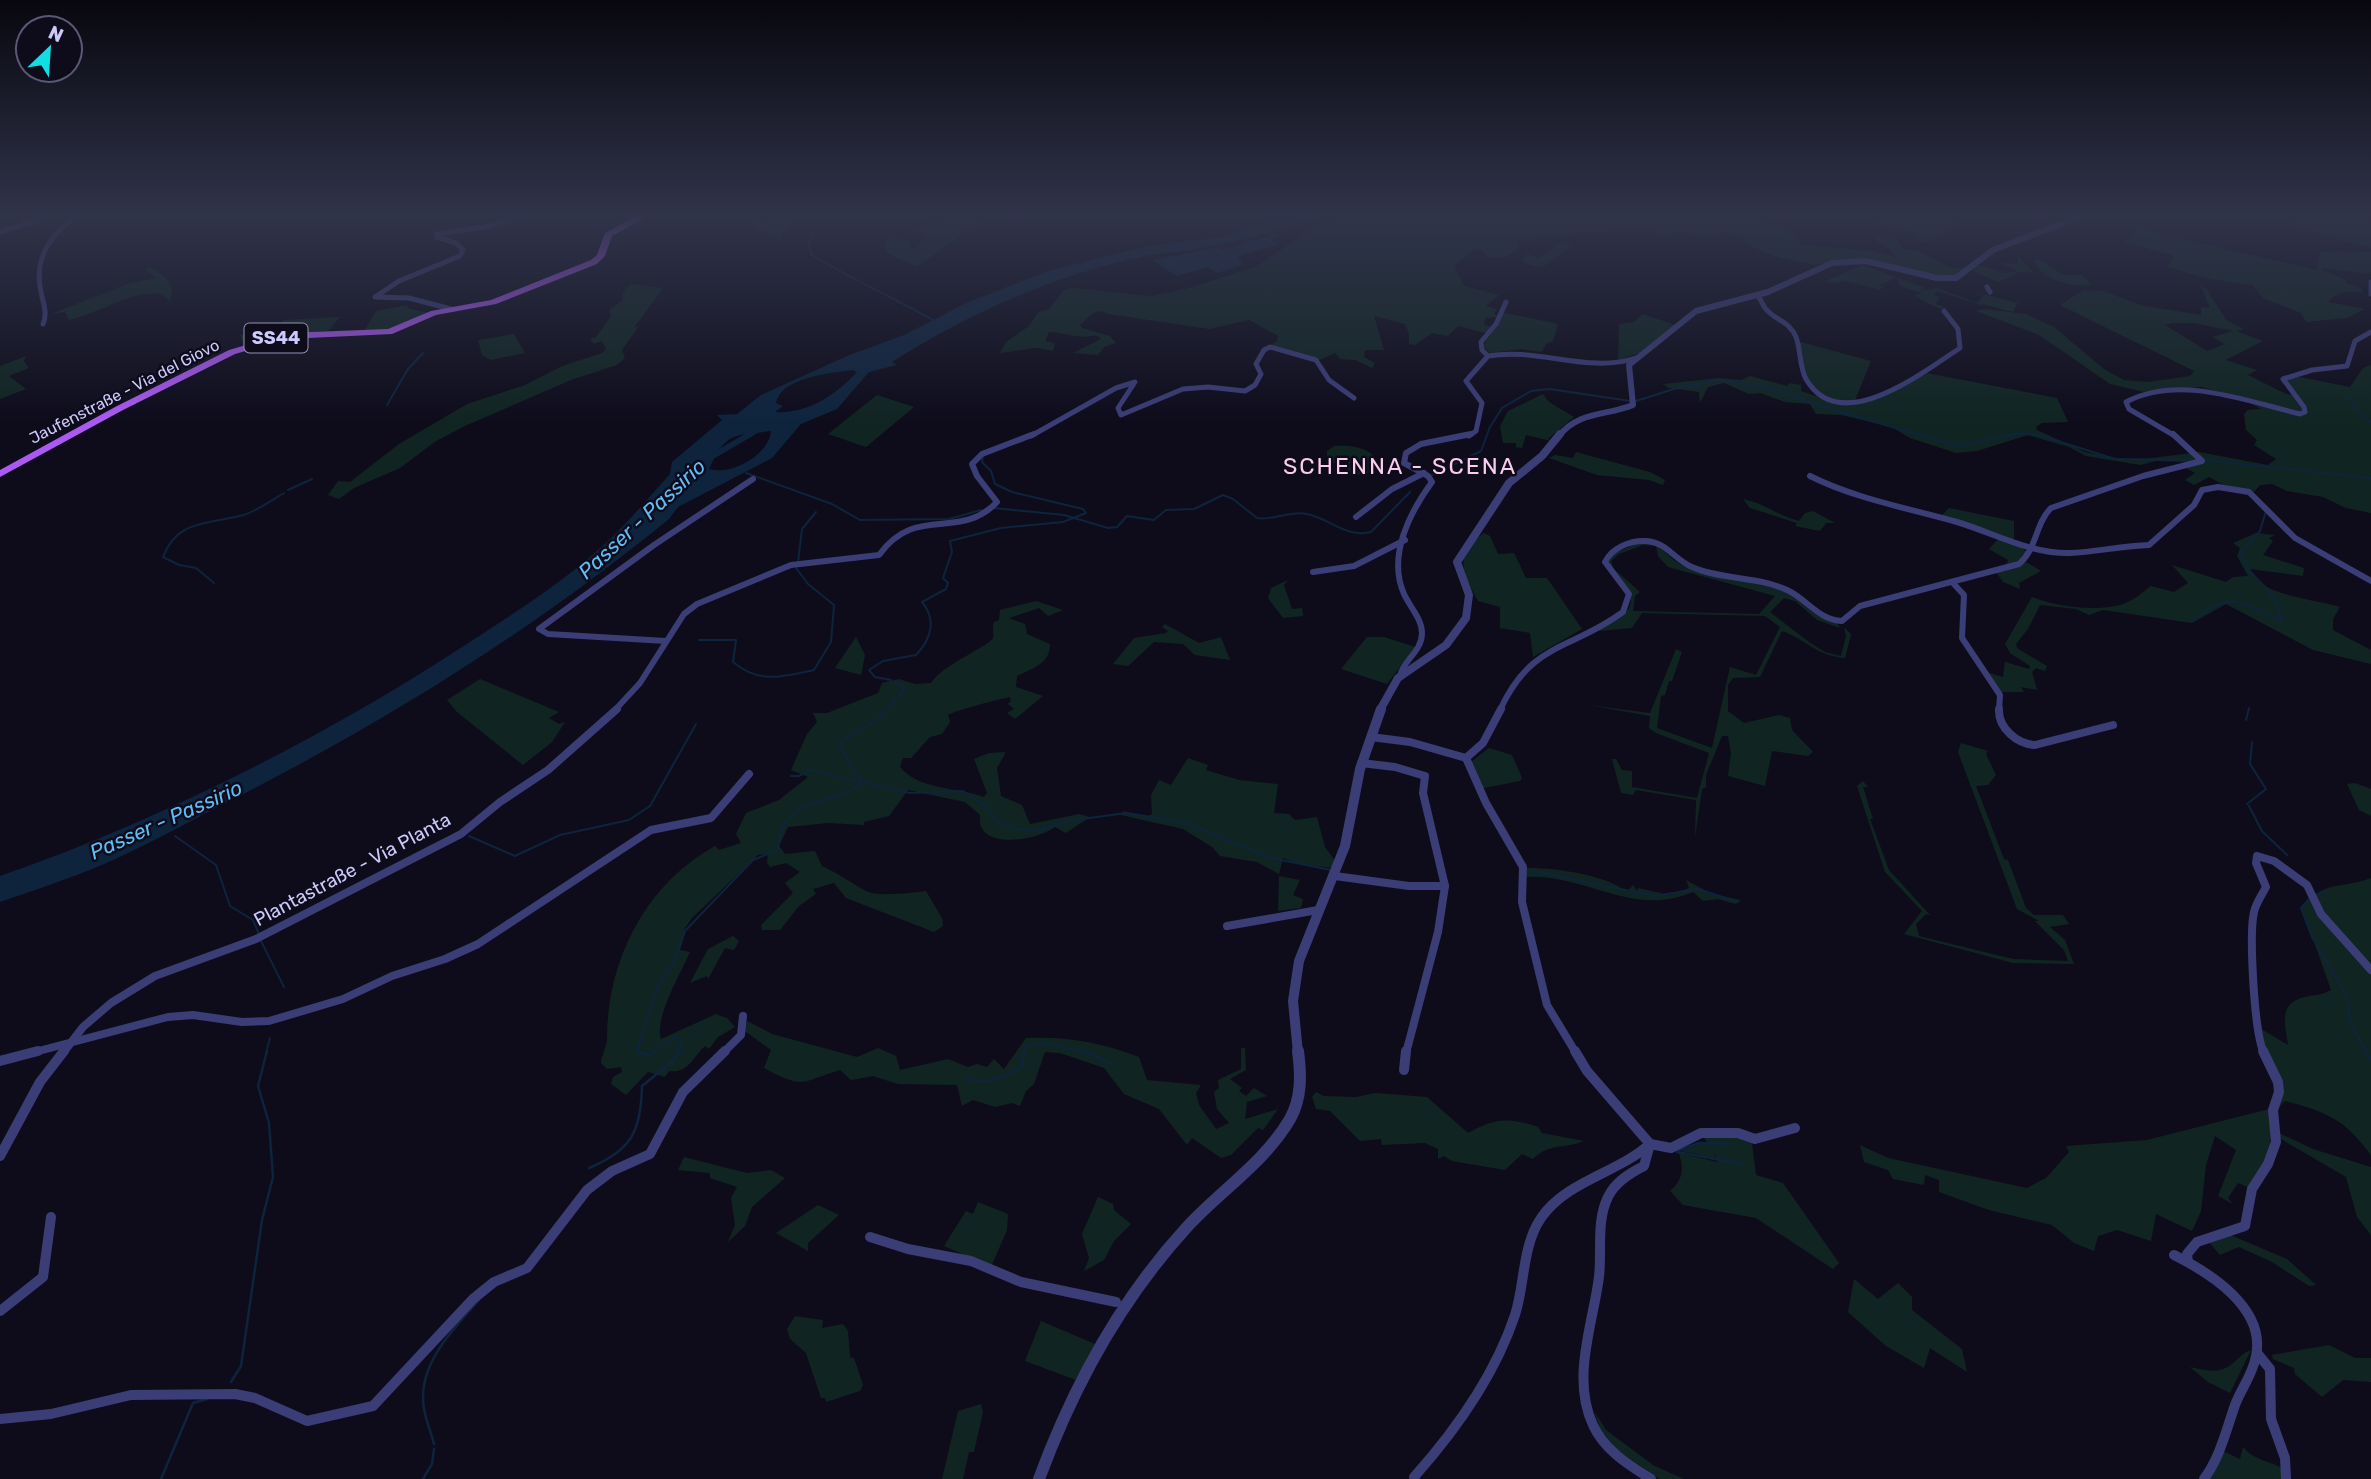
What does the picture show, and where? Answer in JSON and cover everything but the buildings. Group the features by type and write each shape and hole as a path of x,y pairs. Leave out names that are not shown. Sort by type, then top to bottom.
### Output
{"main road":[{"name":"Jaufenstraße - Via del Giovo","path":"0,472 232,352 292,335 389,332 451,309 493,302 541,283"}],"street":[{"path":"38,283 47,312 43,324"},
{"path":"396,283 375,297 409,298 451,309"},
{"path":"1628,366 1696,311 1760,294 1787,283"},
{"path":"1760,294 1766,309 1784,320 1791,328 1805,375 1814,390 1828,400 1851,404 1906,384 1928,366 1960,348 1958,329 1944,311"},
{"path":"1488,356 1482,350 1481,342 1496,327 1500,310 1506,302"},
{"path":"1466,758 1482,746 1512,685 1535,659 1551,648 1623,612 1629,594 1605,562 1611,552 1634,542 1647,541 1665,546 1682,562 1703,571 1788,590 1824,618 1842,621 1860,606 2019,564 2025,561 2044,514 2051,508 2200,459 2171,432 2135,414 2126,402 2141,394 2202,390 2300,414 2306,408 2283,379 2312,370 2347,366 2355,341 2371,332"},
{"name":"Plantastraße - Via Planta","path":"0,1156 25,1105 72,1040 98,1013 142,982 256,939 461,834 500,802 548,770 603,724 640,683 666,641 691,608 785,567 879,555 891,536 912,526 979,519 995,506 995,496 974,476 972,464 978,457 1028,437 1116,388 1135,382 1118,408 1121,415 1183,389 1208,387 1245,391 1260,376 1256,364 1270,347 1316,360 1329,380 1353,398"},
{"path":"1040,1479 1064,1419 1108,1334 1146,1279 1184,1230 1273,1141 1293,1114 1301,1082 1293,1027 1293,996 1318,910 1335,876 1355,810 1361,763 1385,700 1400,672 1419,650 1422,637 1420,620 1400,580 1399,561 1416,503 1432,484 1426,475 1407,466 1404,458 1418,442 1456,441 1476,431 1482,403 1466,381 1488,356 1519,351 1588,362 1627,362 1638,357"},
{"path":"1616,362 1628,366"},
{"path":"1400,676 1405,676 1435,652 1465,621 1470,601 1457,562 1511,481 1542,456 1568,424 1578,418 1614,413 1634,399 1628,366"},
{"path":"1356,517 1367,513 1390,489 1426,475"},
{"path":"1811,476 1838,490 1959,523 2031,548 2070,553 2112,546 2149,545 2194,505 2202,490 2218,486 2236,488 2253,494 2295,538 2371,581"},
{"path":"666,641 548,634 539,629 654,545 753,479"},
{"path":"1313,572 1354,566 1377,557 1405,540"},
{"path":"1953,583 1964,595 1962,638 2000,695 1999,715 2009,733 2022,744 2035,745 2113,725"},
{"path":"1371,737 1410,742 1466,758"},
{"path":"1466,758 1486,803 1523,867 1522,902 1547,1005 1587,1071 1650,1144 1671,1148 1687,1137 1719,1132 1738,1133 1755,1139 1795,1128"},
{"path":"1361,763 1395,767 1425,776 1424,800 1445,886 1442,908 1406,1051 1405,1070"},
{"path":"0,1061 72,1040 181,1015 242,1022 269,1021 343,999 392,976 445,959 478,944 651,830 711,818 749,775"},
{"path":"2188,1262 2187,1254 2197,1242 2245,1226 2252,1189 2268,1164 2276,1142 2273,1110 2279,1092 2278,1082 2264,1057 2256,1030 2253,912 2266,887 2256,863 2257,856 2274,862 2307,885 2321,914 2371,970"},
{"path":"1335,876 1409,886 1445,886"},
{"path":"1227,926 1318,910"},
{"path":"0,1419 51,1414 131,1395 223,1392 255,1398 307,1421 362,1411 381,1399 421,1352 440,1337 473,1299 495,1282 527,1268 587,1190 612,1171 650,1154 683,1092 743,1022"},
{"path":"1414,1477 1440,1451 1503,1345 1516,1314 1525,1257 1539,1221 1554,1199 1630,1163 1650,1144"},
{"path":"1650,1144 1644,1166 1623,1178 1605,1207 1599,1277 1586,1336 1585,1371 1589,1415 1598,1433 1619,1458 1651,1479"},
{"path":"0,1311 43,1278 51,1217"},
{"path":"870,1237 908,1249 971,1261 1033,1286 1116,1302"},
{"path":"2174,1255 2230,1291 2253,1328 2257,1353 2270,1369 2268,1391 2271,1418 2287,1459 2286,1479"},
{"path":"2204,1479 2221,1450 2238,1397 2257,1353"}],"green space":[{"path":"170,283 170,302 162,294 138,295 69,320 65,312 51,314 127,284"},
{"path":"1205,283 1463,283 1464,286 1499,295 1486,306 1497,309 1494,313 1497,317 1485,318 1484,325 1492,327 1485,333 1458,326 1448,336 1432,333 1415,345 1409,344 1405,324 1374,316 1384,350 1365,350 1364,357 1375,363 1372,368 1355,360 1340,359 1335,353 1317,361 1267,348 1277,341 1278,336 1249,320 1209,329 1100,311 1080,325 1082,328 1110,336 1116,343 1104,347 1098,355 1073,353 1101,339 1096,335 1084,337 1049,332 1045,341 1055,343 1053,351 1036,348 1000,353 1006,342 1029,326 1038,312 1049,309 1064,290 1072,288 1152,296"},
{"path":"1853,283 1884,283 1879,285 1884,287 1880,290"},
{"path":"1899,283 1912,283 1925,288 1919,291 1937,288 1977,303 1984,294 2018,303 2013,312 1982,304 1984,306 1937,291 1934,295 1940,297 1936,304 1945,307 1940,309 1914,296 1922,293 1900,286"},
{"path":"2064,283 2092,285 2085,286"},
{"path":"2196,283 2207,289 2226,320 2244,329 2236,331 2263,341 2226,360 2257,370 2248,375 2286,394 2293,395 2283,380 2295,376 2350,387 2363,368 2371,365 2371,513 2346,508 2323,497 2287,491 2272,484 2260,485 2254,492 2224,485 2209,477 2194,485 2185,480 2195,473 2186,468 2187,462 2156,461 2140,465 2086,456 2069,447 2028,435 1977,451 1956,453 1910,438 1890,426 1841,415 1816,414 1810,404 1785,402 1760,393 1749,394 1724,383 1708,387 1700,403 1699,392 1669,388 1663,384 1719,378 1741,380 1750,376 1787,386 1790,383 1801,385 1801,391 1832,402 1808,382 1797,341 1871,361 1854,403 1906,384 1921,372 2057,398 2068,422 2042,423 2036,427 2037,430 2085,452 2136,460 2199,452 2268,465 2276,459 2254,445 2257,440 2246,430 2244,414 2248,410 2261,409 2241,398 2201,387 2144,392 2110,384 2039,335 1976,311 1984,309 2026,314 2054,327 2104,369 2124,380 2148,382 2190,376 2194,371 2060,305 2083,290 2104,291 2140,305 2201,315 2201,307 2210,308 2201,287","holes":["2193,323 2233,331 2212,337 2225,344 2207,351 2165,325"]},
{"path":"2238,283 2347,283 2361,288 2362,293 2344,293 2329,302 2365,309 2347,318 2306,322 2301,313 2264,299 2252,285"},
{"path":"631,284 663,288 634,328 639,326 622,350 625,358 617,365 571,380 467,425 436,441 400,468 354,488 339,499 328,495 338,481 350,482 399,444 467,404 525,385 562,366 602,353 606,349 602,341 594,344 590,339 596,337 611,316 609,310 623,300 623,292"},
{"path":"408,305 407,308 428,313 395,329 363,333 376,311"},
{"path":"1501,312 1558,324 1553,341 1546,344 1542,352 1520,349 1490,353 1484,347 1500,322"},
{"path":"1643,314 1675,325 1640,353 1618,360 1619,324 1634,322"},
{"path":"340,317 328,331 286,334 243,344 240,335 281,324 284,320"},
{"path":"514,334 525,353 490,360 482,355 478,340"},
{"path":"26,356 24,361 29,368 9,376 26,389 0,399 0,366"},
{"path":"1543,394 1549,402 1574,417 1548,439 1551,441 1526,435 1522,448 1516,447 1516,443 1503,443 1500,426 1508,411"},
{"path":"877,395 914,407 866,447 828,434"},
{"path":"1334,446 1355,447 1367,451 1379,467 1364,474 1351,474 1327,457 1327,451"},
{"path":"1576,452 1650,472 1665,480 1663,485 1649,480 1597,475 1549,458 1555,455 1573,458"},
{"path":"1743,499 1799,521 1805,513 1813,511 1835,523 1826,523 1820,531 1795,526 1797,523 1750,508"},
{"path":"1949,508 2014,521 2014,542 2026,551 2024,558 2006,566 2008,560 1989,549 1998,539 1941,516"},
{"path":"1484,533 1490,536 1498,554 1514,553 1526,578 1547,578 1582,629 1533,657 1530,633 1500,628 1500,607 1478,601 1463,565 1467,549"},
{"path":"2256,533 2275,535 2269,538 2273,541 2263,555 2304,568 2303,576 2250,569 2255,578 2276,591 2340,607 2333,619 2333,630 2371,650 2371,664 2313,650 2226,604 2192,623 2103,610 2089,615 2076,609 2040,605 2028,629 2016,644 2017,648 2047,666 2045,671 2036,668 2032,672 2037,690 2021,687 2024,692 2001,692 1986,672 2003,677 2005,662 2029,669 2030,666 2010,653 2005,644 2032,597 2078,607 2102,608 2123,604 2151,586 2174,592 2188,583 2172,565 2226,582 2233,577 2248,576 2237,556 2240,548 2233,543"},
{"path":"1641,542 1648,542 1653,544 1658,547 1682,565 1782,590 1815,614 1837,623 1840,628 1817,620 1795,601 1784,598 1770,612 1825,652 1841,656 1846,636 1844,627 1851,634 1845,658 1819,651 1782,631 1760,677 1733,678 1728,685 1728,711 1744,723 1779,715 1790,718 1792,730 1813,752 1808,756 1772,751 1765,786 1728,776 1731,753 1728,736 1722,736 1706,775 1706,787 1702,789 1695,837 1696,800 1636,790 1633,795 1621,793 1612,759 1616,759 1622,770 1632,771 1632,787 1697,798 1709,753 1656,733 1649,728 1650,716 1588,705 1650,713 1676,649 1682,652 1672,681 1669,681 1665,695 1661,696 1657,728 1712,748 1730,667 1756,675 1780,627 1765,616 1642,613 1632,628 1599,631 1601,625 1621,617 1631,602 1627,589 1608,560 1614,553","holes":["1643,545 1656,546 1658,556 1668,567 1775,596 1759,614 1633,611 1635,596 1640,592 1614,569 1611,561 1619,554"]},
{"path":"2026,562 2041,571 2019,583 2020,589 2003,582 1996,572"},
{"path":"1288,580 1284,585 1292,609 1302,608 1303,616 1283,618 1268,598 1271,588"},
{"path":"1036,601 1063,610 1048,616 1039,608 1009,618 1025,624 1027,634 1050,644 1044,661 1017,676 1016,687 1043,696 1015,719 1007,713 1014,709 1008,704 1010,697 952,713 948,715 950,722 942,734 930,737 911,758 903,758 900,767 917,780 928,784 984,797 987,793 974,759 989,753 1006,752 997,768 1001,796 1022,805 1030,824 1079,814 1090,817 1066,833 1055,827 1035,836 1009,840 987,834 981,826 980,815 965,802 908,790 889,816 864,822 864,825 828,823 788,827 779,846 785,854 815,851 822,866 871,893 926,891 942,918 943,926 934,932 846,898 834,883 813,889 816,894 799,906 780,930 762,930 761,925 793,893 785,883 800,872 786,863 770,867 767,863 768,854 758,855 693,917 685,928 680,950 690,952 665,1008 660,1030 661,1039 716,1014 727,1018 735,1027 718,1037 709,1049 705,1046 681,1070 669,1071 665,1077 648,1072 626,1095 611,1084 613,1077 622,1072 621,1067 607,1069 601,1063 607,1041 609,1009 614,980 635,927 669,881 691,862 715,846 719,850 741,843 736,834 746,813 779,800 808,777 791,770 807,734 817,722 813,713 827,713 878,693 882,683 899,679 915,684 931,683 945,669 993,638 994,622 999,620 1000,610"},
{"path":"1165,624 1199,643 1221,637 1230,660 1195,655 1183,644 1154,642 1128,666 1113,664 1134,638 1166,633 1168,631 1162,627"},
{"path":"856,637 865,655 861,675 835,668"},
{"path":"1367,637 1384,637 1415,647 1387,684 1341,669"},
{"path":"480,679 559,712 549,718 559,724 565,722 552,742 523,765 457,712 447,700"},
{"path":"1961,743 1988,751 1986,754 1996,775 1988,785 1976,786 2004,859 2008,860 2026,908 2034,915 2063,915 2069,924 2050,927 2065,940 2074,964 2013,963 1904,934 1922,911 1885,872 1857,786 1863,781 1868,787 1863,787 1873,819 1870,819 1889,870 1930,915 1926,914 1916,924 1919,936 2013,959 2068,961 2064,950 2035,921 2039,921 2017,909 1958,752"},
{"path":"1489,748 1512,755 1522,778 1520,781 1479,789 1471,762"},
{"path":"1188,758 1208,765 1206,770 1239,780 1278,784 1274,813 1289,814 1295,820 1317,817 1325,847 1335,861 1333,868 1299,864 1283,858 1279,874 1257,862 1220,856 1212,847 1183,829 1121,815 1124,811 1145,817 1152,814 1151,795 1159,780 1171,785"},
{"path":"2355,783 2371,789 2371,816 2359,810 2347,784"},
{"path":"1526,868 1550,869 1594,877 1619,886 1627,892 1633,885 1637,891 1638,888 1670,895 1689,888 1686,880 1712,894 1741,900 1735,904 1718,899 1703,901 1693,892 1671,899 1630,898 1569,882 1527,877"},
{"path":"1279,876 1300,880 1293,895 1303,899 1301,908 1278,911"},
{"path":"2371,878 2371,1155 2344,1125 2313,1109 2285,1101 2278,1111 2279,1132 2271,1107 2279,1078 2263,1047 2258,1027 2288,1045 2285,1014 2288,1008 2299,999 2331,990 2302,908 2326,889"},
{"path":"733,936 739,941 734,950 725,948 708,979 707,976 690,983 708,949"},
{"path":"747,1021 772,1034 857,1057 878,1048 896,1056 900,1070 948,1059 968,1067 977,1064 987,1067 994,1059 1004,1069 1026,1038 1069,1039 1111,1047 1139,1057 1147,1080 1201,1085 1196,1093 1199,1105 1216,1129 1229,1123 1217,1109 1214,1092 1219,1088 1218,1080 1241,1069 1241,1048 1245,1048 1246,1070 1230,1079 1242,1088 1239,1091 1246,1096 1254,1088 1267,1096 1247,1102 1245,1119 1278,1109 1263,1130 1258,1128 1231,1155 1221,1158 1192,1138 1187,1145 1159,1109 1124,1094 1104,1068 1060,1053 1045,1052 1034,1084 1026,1091 1020,1106 1012,1103 995,1107 973,1100 962,1106 957,1085 898,1084 873,1076 851,1080 840,1070 802,1082 788,1079 764,1068 771,1050 745,1031"},
{"path":"1316,1092 1324,1096 1356,1097 1375,1093 1427,1097 1468,1133 1486,1124 1510,1121 1538,1127 1542,1133 1584,1141 1551,1148 1533,1159 1522,1154 1505,1170 1452,1161 1444,1156 1438,1159 1438,1149 1425,1143 1382,1145 1381,1139 1360,1141 1330,1111 1316,1109 1312,1097"},
{"path":"2269,1109 2269,1150 2252,1189 2238,1183 2228,1198 2233,1204 2218,1196 2236,1150 2215,1136 2206,1165 2201,1211 2192,1231 2156,1214 2151,1241 2117,1230 2098,1236 2094,1251 2074,1243 2052,1225 1989,1210 1939,1192 1939,1180 1925,1175 1924,1185 1893,1179 1888,1170 1864,1162 1860,1145 1888,1158 2027,1188 2046,1178 2069,1152 2066,1146 2147,1140"},
{"path":"2279,1133 2313,1149 2371,1167 2371,1235 2357,1217 2346,1177 2281,1139"},
{"path":"1703,1136 1736,1136 1752,1143 1756,1175 1783,1183 1839,1263 1833,1269 1756,1218 1683,1205 1670,1191 1678,1183 1681,1174 1679,1153 1717,1162 1714,1151 1715,1158 1681,1151 1700,1144 1712,1144"},
{"path":"684,1157 747,1173 771,1170 785,1178 752,1207 745,1226 728,1242 735,1225 731,1198 737,1187 710,1178 710,1173 678,1170"},
{"path":"1098,1197 1113,1204 1114,1210 1131,1224 1114,1241 1104,1260 1084,1271 1089,1258 1082,1234"},
{"path":"978,1202 1008,1214 1007,1230 991,1267 944,1246 966,1211 973,1214"},
{"path":"818,1205 839,1215 808,1243 808,1251 776,1233"},
{"path":"2228,1234 2287,1259 2316,1285 2309,1286 2272,1262 2239,1247 2220,1255 2208,1241"},
{"path":"1854,1279 1878,1299 1898,1283 1912,1297 1912,1310 1962,1349 1967,1372 1930,1348 1924,1368 1886,1346 1848,1312"},
{"path":"795,1316 823,1320 822,1328 843,1324 848,1331 850,1357 854,1358 863,1385 860,1391 826,1402 825,1398 821,1398 806,1353 790,1339 787,1329"},
{"path":"1041,1321 1095,1344 1076,1380 1025,1361"},
{"path":"2329,1345 2355,1358 2371,1358 2371,1382 2343,1380 2322,1397 2295,1374 2294,1368 2273,1359 2272,1355"},
{"path":"2251,1350 2230,1393 2208,1382 2190,1367 2212,1371 2223,1369"},
{"path":"981,1404 983,1412 974,1452 969,1452 963,1479 942,1479 958,1411"},
{"path":"1594,1411 1606,1430 1653,1465 1684,1479 1660,1479 1617,1450 1601,1430"},
{"path":"2243,1447 2254,1456 2291,1474 2289,1479 2204,1479 2221,1450 2240,1459"}],"water":[{"path":"1017,283 1052,283 951,327 892,362 897,365 869,372 837,409 801,424 772,458 678,507 669,519 562,601 395,710 278,776 133,851 79,874 0,902 0,876 122,829 244,772 362,709 526,605 594,554 617,532 670,474 672,462 722,420 717,415 737,414 761,395 847,356 904,335 966,303","holes":["852,370 857,372 840,388 820,401 798,410 775,412 783,406 776,403 780,394 797,382 820,375","771,431 769,440 748,462 728,469 709,469 721,448 732,438"]}],"waterway":[{"path":"862,283 936,322"},
{"path":"387,405 408,369 423,353"},
{"path":"1636,401 1680,387 1716,381 1731,382 1771,388 1826,408 1958,446 2021,433 2042,436 2115,459 2196,460"},
{"path":"1432,475 1481,451 1490,427 1502,408 1531,391 1550,389 1630,401"},
{"path":"2349,397 2357,411 2371,422"},
{"name":"Passer - Passirio","path":"707,459 760,428"},
{"path":"983,457 982,462 991,471 995,484 1012,492 1083,509 1086,513 1074,518"},
{"path":"2205,460 2371,478"},
{"path":"746,473 832,504 860,520 949,519 981,510"},
{"path":"288,490 312,479"},
{"path":"1074,518 1108,528 1117,527 1127,516 1154,520 1166,510 1194,509 1223,495 1233,499 1257,518 1301,513 1346,530 1362,533 1371,532 1410,492"},
{"path":"214,583 196,568 179,565 163,557 169,545 185,530 246,514 284,493"},
{"path":"994,508 1074,518"},
{"path":"2192,620 2218,604 2237,602 2281,621 2275,600 2251,572 2240,554 2260,531 2266,511"},
{"path":"798,562 802,529 816,512"},
{"path":"891,680 875,677 869,670 883,661 916,655 925,642 931,622 922,602 946,589 948,583 943,578 952,552 950,541 1001,528 1063,522 1074,518"},
{"path":"699,640 736,640 733,662 752,674 772,677 814,670 831,642 834,605 808,584 796,568"},
{"path":"861,782 838,744 881,717 904,690 904,686 894,682"},
{"path":"2246,720 2249,708"},
{"path":"469,836 515,856 560,835 629,820 650,806 696,724"},
{"path":"2247,804 2266,789 2250,764 2252,742"},
{"path":"791,776 799,776 809,770 861,782"},
{"path":"637,1051 658,987 676,958 685,931 753,860 778,850 781,832 788,819 797,811 849,792 861,782"},
{"path":"861,782 910,793 963,791 984,805 1000,823 1018,829 1035,831 1074,820 1127,813 1186,823 1271,858 1331,870"},
{"path":"2249,806 2262,831 2287,855"},
{"path":"175,836 216,865 230,906 253,920 259,934"},
{"path":"1532,871 1655,896 1698,889 1738,902"},
{"path":"2316,895 2325,892"},
{"path":"2310,898 2301,908 2312,937 2348,998 2350,1023 2367,1053"},
{"path":"261,941 284,987"},
{"path":"652,1053 675,1037 681,1039 679,1052"},
{"path":"266,1053 270,1038"},
{"path":"1024,1053 1025,1046 1048,1043 1086,1053"},
{"path":"231,1382 241,1366 262,1220 273,1177 269,1123 258,1086 267,1051"},
{"path":"637,1051 649,1055 652,1053"},
{"path":"637,1051 642,1053"},
{"path":"965,1079 988,1081 1009,1074 1022,1066 1024,1051"},
{"path":"1082,1051 1113,1064"},
{"path":"2366,1051 2371,1059"},
{"path":"589,1168 624,1146 636,1127 642,1086 674,1060 679,1052"},
{"path":"1677,1151 1699,1143 1729,1144"},
{"path":"1677,1152 1743,1164"},
{"path":"434,1444 423,1395 429,1368 443,1343 479,1300"},
{"path":"161,1479 193,1403 207,1399"},
{"path":"423,1479 432,1464 434,1449"}],"district":[{"name":"SCHENNA - SCENA","path":"1400,466"}]}
